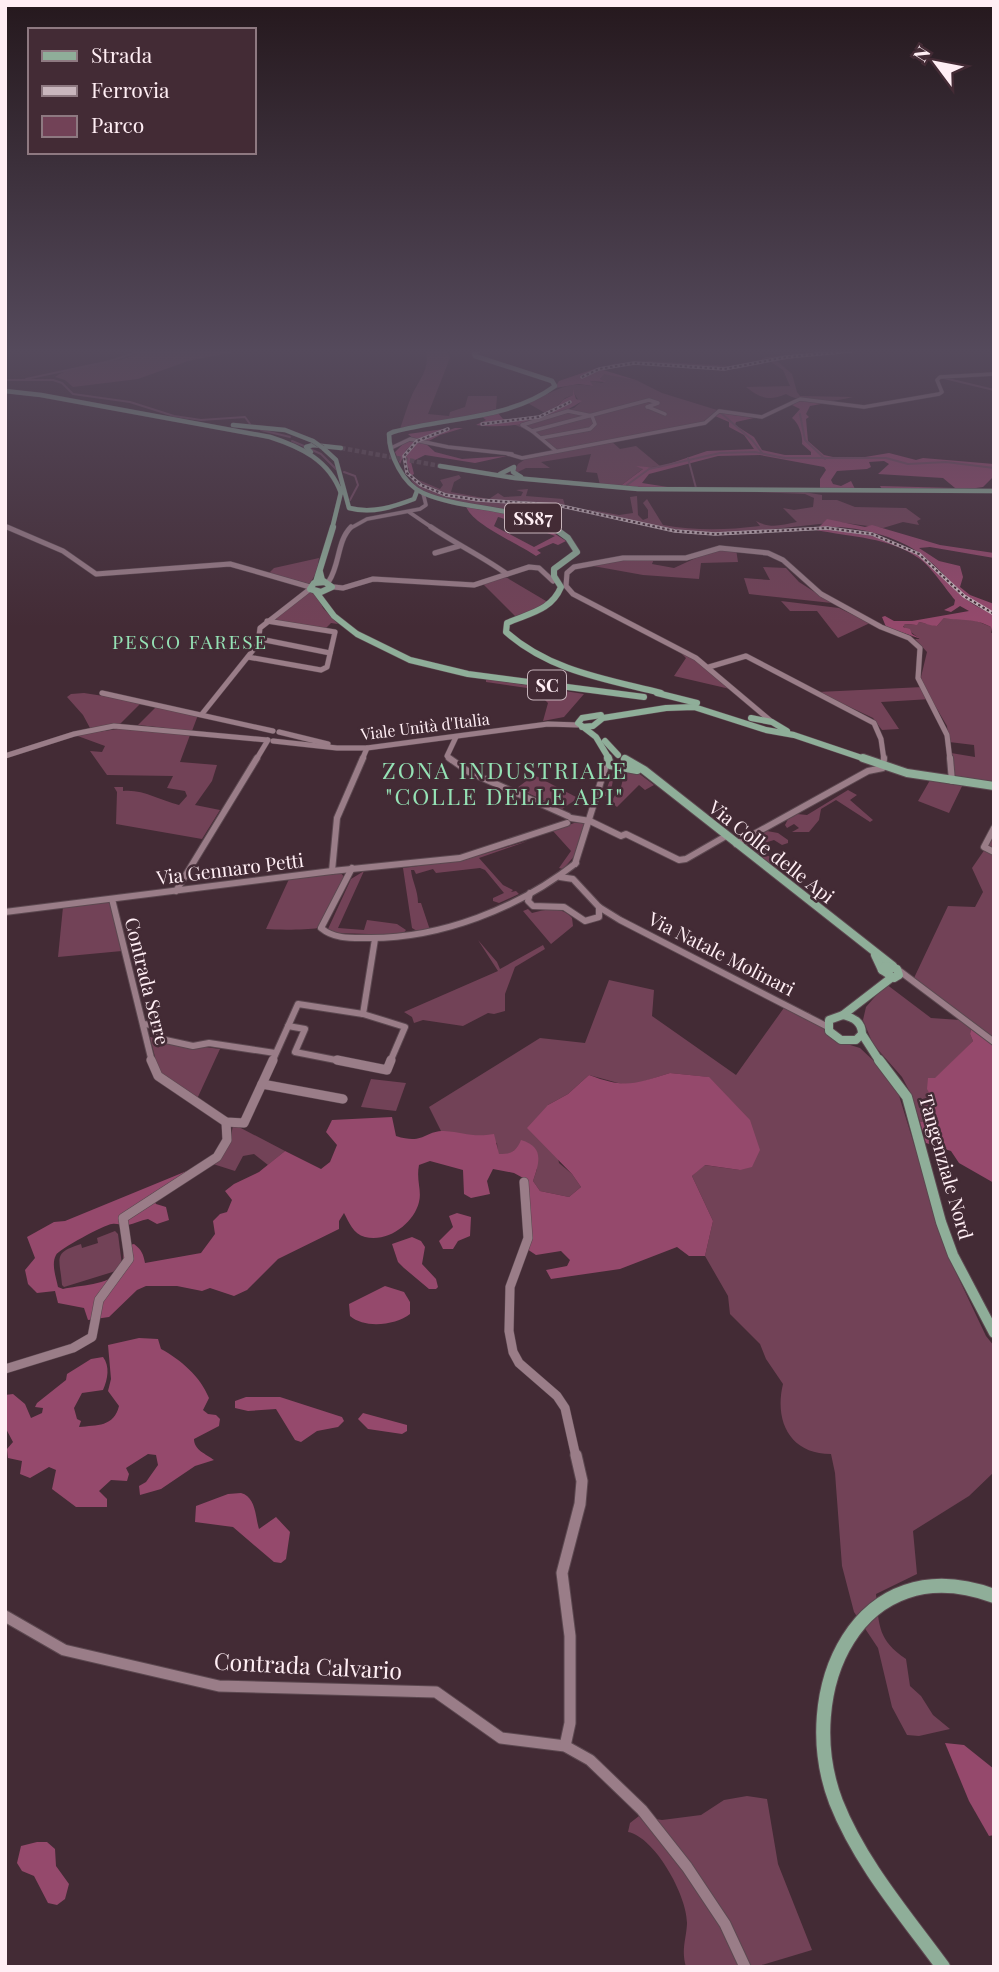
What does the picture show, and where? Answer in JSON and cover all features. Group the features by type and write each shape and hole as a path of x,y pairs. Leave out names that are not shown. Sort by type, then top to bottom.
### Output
{"main road":[{"path":"286,443 316,457 330,471 342,491"},
{"path":"313,588 320,572 342,491 330,466 306,449 313,445 341,448 314,443"},
{"path":"316,443 336,460 346,505 361,511 410,500 420,492 406,480 390,443"},
{"path":"482,473 503,474 515,463"},
{"path":"515,463 515,475 530,480"},
{"path":"440,466 530,480 650,490 994,491"},
{"name":"SS87","path":"420,492 531,517 555,529 572,543 577,552 554,569 554,576 561,587 551,604 536,613 507,623 506,632 526,650 547,661 770,725 874,763 952,781 994,786"},
{"path":"313,588 331,589 331,585 320,572"},
{"path":"313,588 327,581"},
{"name":"SC","path":"313,588 328,611 383,649 444,669 644,700"},
{"name":"SC","path":"331,589 330,603 345,624"},
{"path":"620,695 629,692 630,687 627,684"},
{"name":"SS87","path":"627,684 644,700"},
{"path":"583,722 594,724 603,718 664,708 671,701 663,694 644,700"},
{"path":"644,700 664,708"},
{"path":"583,722 640,710 644,700"},
{"name":"SS87","path":"664,708 703,708 770,725"},
{"path":"583,722 596,737 608,760 620,762"},
{"path":"594,724 620,762"},
{"name":"Via Colle delle Api","path":"620,762 648,775 874,954 890,972"},
{"path":"861,1002 859,1022 862,1034 851,1041 836,1038 828,1027 838,1016 861,1002 890,972"},
{"path":"838,1016 859,1022"},
{"name":"Tangenziale Nord","path":"862,1034 907,1097 949,1244 994,1333"},
{"name":"Tangenziale Nord","path":"851,1041 874,1054"},
{"path":"943,1967 874,1869 836,1804 827,1774 824,1742 829,1691 842,1651 862,1619 879,1604 900,1592 939,1584 994,1596"}],"street":[{"path":"391,448 401,443"},
{"path":"429,443 527,456 599,443"},
{"path":"547,443 556,451"},
{"path":"508,454 515,463 527,456"},
{"path":"327,581 341,559 345,533 348,530 372,518 409,512 425,506 420,492"},
{"path":"409,512 459,547 478,553 507,574"},
{"path":"5,526 60,547 96,574 230,564 313,588"},
{"path":"435,553 459,547"},
{"path":"770,725 709,667 680,649 573,594 566,586 567,573 574,567 629,557 686,558 720,548 739,548 776,555 821,594 916,642 922,654 918,678 920,688 947,735 952,781"},
{"path":"331,589 373,579 474,585 529,567 537,567 553,581"},
{"path":"202,714 248,657 260,639 260,628 313,588"},
{"path":"248,657 321,670 327,667 334,631 267,621"},
{"path":"260,639 330,653"},
{"path":"709,667 746,656 803,688 865,717 878,730 885,766 868,771 736,844"},
{"name":"Viale Unità d'Italia","path":"102,693 260,726 327,744 361,745 583,722"},
{"name":"Viale Unità d'Italia","path":"5,756 74,734 114,726 244,739 268,738 337,748 367,748 548,724 583,722"},
{"path":"260,726 268,738"},
{"path":"176,891 268,738 276,732 281,736 268,738"},
{"path":"456,737 447,756 458,767 551,807 566,820"},
{"path":"332,871 337,818 367,748"},
{"path":"559,877 573,879 608,760"},
{"path":"603,778 620,762"},
{"path":"868,771 874,763"},
{"name":"Via Gennaro Petti","path":"5,912 352,868 460,858 556,826 566,820 590,821 621,836 626,834 678,860 685,859 726,836"},
{"path":"994,828 984,846 994,852"},
{"path":"352,868 321,928 327,934 340,937 375,939 422,934 510,903 559,877 576,863"},
{"name":"Via Natale Molinari","path":"573,879 599,907 620,920 828,1027"},
{"path":"529,903 530,893"},
{"name":"Contrada Serre","path":"112,899 154,1071 226,1122"},
{"name":"Via Natale Molinari","path":"510,903 529,903 540,908 565,907 585,920 599,917 620,920"},
{"path":"599,907 599,917"},
{"path":"363,1014 375,939"},
{"path":"890,972 918,985 994,1042"},
{"path":"5,1369 73,1349 92,1337 99,1300 129,1259 123,1218 224,1151 229,1141 226,1122 244,1123 275,1053 298,1004 363,1014 405,1027 387,1070 295,1052 305,1029 288,1026"},
{"name":"Via Natale Molinari","path":"808,1016 838,1016"},
{"path":"143,1024 153,1025 161,1039 177,1044 193,1046 209,1043 275,1053"},
{"path":"262,1084 343,1099"},
{"path":"524,1182 528,1238 510,1287 509,1331 513,1352 519,1363 557,1396 565,1408 582,1481 580,1504 562,1573 570,1636 570,1723 565,1746"},
{"name":"Contrada Calvario","path":"5,1616 64,1650 219,1686 436,1692 502,1738 565,1746 590,1760 642,1810 687,1867 725,1924 744,1967"}],"green space":[{"path":"544,443 594,443 553,451"},
{"path":"601,443 613,443 620,449 636,446 660,466 644,468 619,487 600,485 597,473 586,472 591,454 541,462 550,468 526,468 516,473 518,464 527,458"},
{"path":"459,475 461,478 454,482 451,492 489,499 498,493 504,497 521,496 523,492 516,490 528,489 526,496 563,499 565,505 467,498 448,494 414,478 440,489 443,485 440,480"},
{"path":"411,479 435,492 448,495 542,507 520,508 515,512 457,502 427,493 416,487"},
{"path":"730,491 804,492 822,495 822,500 837,500 855,507 906,508 921,519 917,521 919,525 903,522 883,528 838,522 747,532 697,533 650,525 586,509 619,515 633,513 630,497 637,496 638,515 643,520 648,518 648,510 643,503 647,499 663,525 712,529 760,526 756,521 771,526 797,522 783,508 794,510 813,507 814,498 805,494"},
{"path":"736,549 738,562 701,563 699,579 643,575 593,566 623,559 654,559 652,564 674,568 711,551"},
{"path":"319,558 317,571 310,584 269,573 274,568"},
{"path":"763,567 786,568 799,582 832,603 749,594 744,578 770,580"},
{"path":"504,576 550,602 516,617 483,584"},
{"path":"310,592 317,594 323,608 338,624 331,623 326,628 272,620"},
{"path":"781,601 839,608 870,623 838,638 817,611 790,611"},
{"path":"944,618 972,619 991,627 991,633 994,632 994,783 965,780 949,813 918,801 933,775 953,778 951,753 975,757 974,745 949,742 947,726 931,699 881,702 899,729 882,730 873,718 818,692 923,687 921,677 927,652 915,639 920,639 903,626 919,622 937,626"},
{"path":"680,652 693,658 730,689 674,676 686,658"},
{"path":"486,679 584,694 564,717 543,721 548,703 534,689 486,682"},
{"path":"84,693 142,702 119,725 90,728 83,715 67,697"},
{"path":"156,707 198,715 192,731 138,725"},
{"path":"125,728 190,735 180,762 217,765 212,781 195,805 220,810 202,839 116,824 117,792 114,787 123,787 123,791 144,793 179,805 187,796 185,791 167,788 173,776 107,775 90,751 102,752 105,746 75,735"},
{"path":"614,769 637,772 654,785 645,790 639,785 617,807 611,802 620,791 624,775 614,775 610,796 604,796"},
{"path":"534,775 578,798 562,809 517,788"},
{"path":"848,790 857,795 850,800 873,820 870,822 836,800 821,809 819,820 809,832 792,832 799,828 794,824 787,828 785,825 788,819 797,814 807,815"},
{"path":"574,823 586,823 577,853 563,869 559,868 571,851 553,831"},
{"path":"767,831 778,833 788,840 788,843 782,845 774,840 755,846 770,857 780,858 776,871 743,845"},
{"path":"994,836 994,1038 914,978 948,906 975,907 983,892 972,868"},
{"path":"528,841 479,858 503,885 513,890 511,892 516,891 519,894 499,903 493,901 493,898 504,893 485,870 480,868 436,873 433,869 416,874 411,870 418,903 421,903 430,930 417,931 412,928 403,868 463,860"},
{"path":"364,871 338,928 364,930 367,920 397,924 406,930 402,935 335,933 328,929 351,879"},
{"path":"341,873 344,877 318,928 266,929 289,879"},
{"path":"110,902 122,951 58,957 63,907"},
{"path":"528,909 532,913 559,910 572,918 573,926 551,944 523,911"},
{"path":"478,940 500,969 543,945 545,949 515,967 505,994 505,1011 488,1013 463,1026 423,1020 414,1023 412,1017 404,1012 498,971"},
{"path":"609,980 654,990 652,1016 736,1075 786,1005 810,1013 834,1040 860,1048 897,1089 949,1258 986,1336 994,1346 994,1472 969,1496 913,1531 917,1574 876,1594 882,1631 890,1645 906,1659 910,1686 921,1696 933,1715 950,1729 919,1736 907,1735 892,1707 878,1648 854,1612 842,1566 835,1473 831,1454 817,1453 805,1448 795,1442 788,1433 781,1411 783,1384 766,1359 760,1344 730,1314 728,1296 705,1256 713,1221 692,1176 704,1165 740,1170 749,1120 708,1077 670,1073 629,1086 589,1075 568,1094 548,1105 559,1163 572,1174 581,1187 569,1197 540,1191 533,1181 537,1169 517,1149 509,1154 498,1154 497,1143 441,1131 429,1107 540,1038 585,1043"},
{"path":"886,984 931,1018 960,1020 971,1029 973,1041 935,1079 936,1104 926,1122 920,1122 902,1077 873,1044 863,1020 866,1007"},
{"path":"150,1037 188,1048 220,1049 197,1099 159,1073"},
{"path":"371,1079 406,1083 396,1111 361,1107"},
{"path":"233,1125 285,1151 268,1165 254,1154 243,1156 235,1171 213,1164 230,1142"},
{"path":"115,1231 118,1234 122,1265 119,1270 64,1287 59,1263 62,1254 81,1244 82,1248 98,1243 97,1238"},
{"path":"747,1796 767,1799 778,1864 812,1950 755,1967 686,1967 684,1950 687,1924 682,1899 659,1856 638,1836 628,1832 630,1823 639,1816 662,1820 701,1815 724,1800"}],"shaded area":[{"path":"404,443 414,443 406,450 400,464 395,452"},
{"path":"415,443 425,443 435,452 462,459 507,456 475,463 425,455 411,462 414,474 411,476 405,458"},
{"path":"750,443 758,443 762,450 785,455 811,455 802,444 810,443 824,455 833,457 853,459 889,453 916,460 923,458 994,464 994,476 983,487 976,488 882,489 880,486 955,488 943,478 878,474 889,464 884,461 869,462 871,467 867,469 837,471 831,480 833,484 841,486 851,481 855,489 824,489 820,488 820,479 826,470 824,467 760,455 718,456 649,474 642,483 674,488 619,487 643,469 636,466 657,468 707,451 754,449"},
{"path":"466,506 490,508 526,519 514,523 498,517 494,526 534,547 555,536 547,533 550,531 566,541 537,550 541,553 536,556 486,527"},
{"path":"827,519 865,527 872,525 940,545 994,553 994,558 930,547 919,548 939,561 960,566 963,577 960,587 970,595 994,604 994,613 974,602 935,565 903,544 863,530 822,527 874,536 912,550 963,597 982,609 994,614 994,632 992,633 991,627 979,622 944,618 937,626 919,622 917,625 905,624 903,627 910,629 912,634 921,639 886,627 882,617 885,616 894,621 912,621 969,611 960,606 951,612 944,610 954,605 955,600 920,559 883,542 816,530"},
{"path":"971,1029 994,1046 994,1183 959,1163 951,1151 926,1143 920,1122 926,1122 936,1105 927,1089 928,1078 935,1078 973,1041"},
{"path":"670,1073 709,1077 750,1120 760,1150 752,1167 740,1170 705,1165 692,1176 713,1221 705,1256 689,1256 677,1247 620,1269 551,1279 546,1270 567,1266 570,1260 561,1251 536,1255 527,1249 531,1223 525,1179 514,1173 493,1169 487,1181 490,1194 471,1198 464,1194 463,1170 430,1161 419,1165 419,1202 412,1217 399,1230 382,1237 365,1237 354,1230 344,1213 339,1221 339,1229 278,1259 247,1290 234,1296 210,1288 202,1291 177,1286 146,1286 137,1290 109,1317 88,1320 84,1308 58,1303 55,1291 37,1293 28,1284 25,1270 35,1258 27,1237 54,1222 65,1221 199,1166 150,1195 156,1204 166,1207 169,1220 157,1224 148,1219 128,1225 108,1225 59,1252 54,1266 58,1287 63,1289 102,1282 116,1275 122,1267 124,1246 137,1246 145,1263 201,1253 215,1234 213,1221 220,1214 227,1212 232,1200 225,1191 234,1184 259,1172 285,1151 321,1169 330,1162 337,1145 326,1132 332,1120 392,1117 396,1136 412,1139 444,1131 474,1135 494,1134 499,1154 513,1152 521,1140 537,1151 538,1162 533,1181 540,1191 569,1197 581,1187 572,1174 527,1128 548,1105 568,1094 589,1075 612,1082 630,1083"},
{"path":"457,1213 471,1217 470,1236 458,1241 453,1249 443,1249 439,1241 453,1227 449,1216"},
{"path":"412,1237 421,1241 425,1247 422,1264 436,1279 436,1289 429,1289 398,1262 392,1244"},
{"path":"385,1286 404,1292 410,1302 410,1314 397,1321 380,1324 364,1323 350,1316 349,1304"},
{"path":"139,1338 158,1339 161,1349 189,1369 201,1383 209,1398 203,1410 220,1419 219,1426 194,1439 198,1449 214,1460 195,1466 161,1489 140,1495 139,1486 146,1482 158,1465 156,1455 148,1454 126,1468 129,1474 127,1481 111,1480 99,1491 107,1499 107,1507 76,1507 52,1489 56,1470 49,1467 30,1478 20,1474 22,1461 8,1458 7,1449 13,1442 5,1427 5,1395 13,1394 25,1404 31,1418 42,1413 43,1408 35,1407 37,1403 66,1380 67,1374 91,1359 103,1357 107,1364 107,1373 103,1390 82,1393 74,1408 77,1419 81,1421 79,1427 104,1424 113,1418 119,1406 108,1391 111,1379 108,1345"},
{"path":"246,1397 280,1397 342,1417 344,1421 338,1427 317,1431 301,1442 295,1440 276,1409 248,1411 235,1408 235,1401"},
{"path":"363,1413 407,1425 407,1431 402,1434 368,1429 358,1419"},
{"path":"241,1493 250,1498 259,1529 276,1517 290,1532 286,1559 281,1563 274,1562 233,1527 195,1522 196,1506 228,1494"},
{"path":"945,1743 964,1745 994,1769 994,1835 989,1836 969,1801"},
{"path":"47,1842 55,1849 56,1866 69,1884 65,1899 57,1905 48,1903 34,1876 22,1871 17,1863 21,1846"}],"waterway":[{"path":"297,443 304,446"},
{"path":"754,443 762,453"},
{"path":"808,443 824,458"},
{"path":"310,449 321,454 336,469"},
{"path":"689,460 720,453 755,452 785,458 824,458"},
{"path":"824,458 886,458 908,464 946,462 994,468"},
{"path":"627,485 649,469 689,460"},
{"path":"689,460 696,488"},
{"path":"344,472 355,476 358,485 350,500"}],"tunnel":[{"path":"341,448 440,466"}],"railway":[{"path":"415,443 404,456 407,473 421,485 446,495 478,500 557,505 675,531 715,534 827,528 872,534 919,554 964,596 994,614"}],"district":[{"name":"PESCO FARESE","path":"190,641"},
{"name":"ZONA INDUSTRIALE \"COLLE DELLE API\"","path":"505,782"}]}
